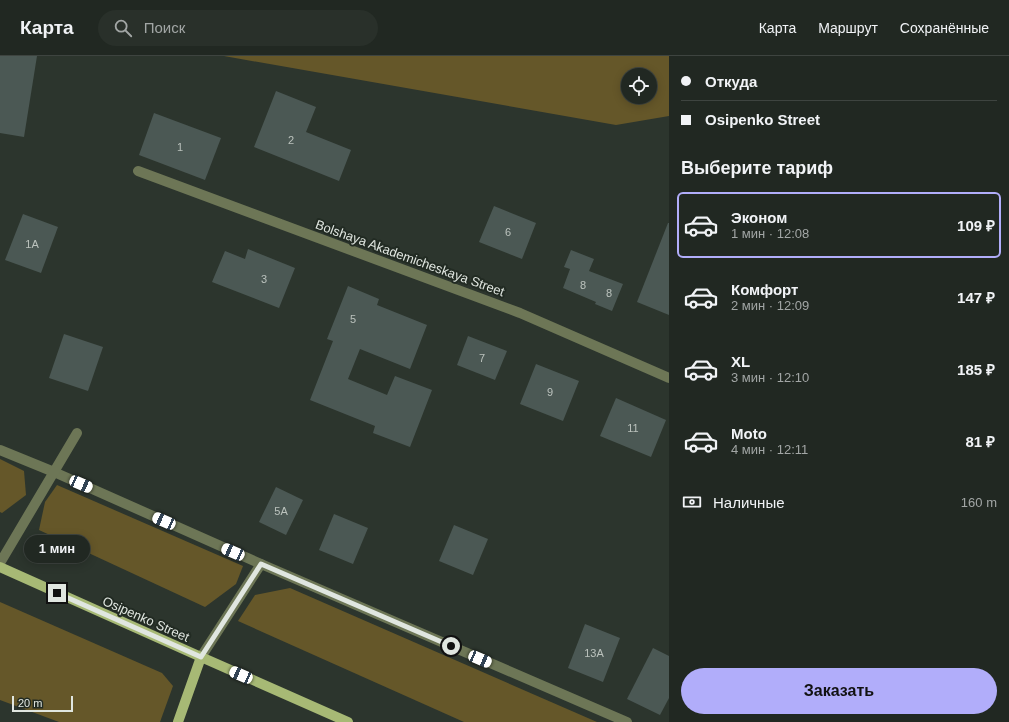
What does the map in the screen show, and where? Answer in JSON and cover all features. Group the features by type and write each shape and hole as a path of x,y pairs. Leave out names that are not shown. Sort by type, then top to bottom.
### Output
{"main road":[{"name":"Osipenko Street","path":"0,567 348,722"},
{"path":"178,722 201,657"}],"street":[{"name":"Bolshaya Akademicheskaya Street","path":"138,171 520,313 669,378"},
{"path":"0,563 77,433"},
{"path":"0,450 54,472 261,564 627,722"},
{"path":"201,657 261,564"}],"shaded area":[{"path":"224,56 669,56 669,116 616,125"},
{"path":"0,459 24,471 26,495 2,513 0,512"},
{"path":"57,485 243,566 236,584 205,607 39,530 45,502"},
{"path":"290,588 597,722 464,722 238,621 255,595"},
{"path":"0,602 162,673 173,686 160,722 59,722 0,700"}],"building":[{"path":"0,56 37,56 24,137 0,133"},
{"path":"276,91 316,107 306,132 351,150 339,181 254,147"},
{"path":"154,113 221,138 205,180 139,155"},
{"path":"494,206 536,223 522,259 479,242"},
{"path":"23,214 58,227 41,273 5,260"},
{"path":"669,223 669,315 637,302"},
{"path":"248,249 295,268 279,308 212,282 225,251 245,259"},
{"path":"571,250 594,259 589,271 623,284 612,311 595,304 596,302 563,288 570,269 564,267"},
{"path":"348,286 379,299 377,305 427,325 410,369 360,349 348,379 387,395 395,376 432,390 410,447 373,433 375,426 310,400 333,341 327,339"},
{"path":"64,334 103,347 88,391 49,378"},
{"path":"468,336 507,351 495,380 457,365"},
{"path":"536,364 579,381 563,421 520,404"},
{"path":"616,398 666,420 651,457 600,436"},
{"path":"276,487 303,500 286,535 259,522"},
{"path":"334,514 368,528 353,564 319,550"},
{"path":"454,525 488,539 473,575 439,561"},
{"path":"585,624 620,638 603,682 568,668"},
{"path":"653,648 669,656 669,698 660,715 627,699"}],"route":[{"path":"57,593 201,657 261,564 451,646"}]}
